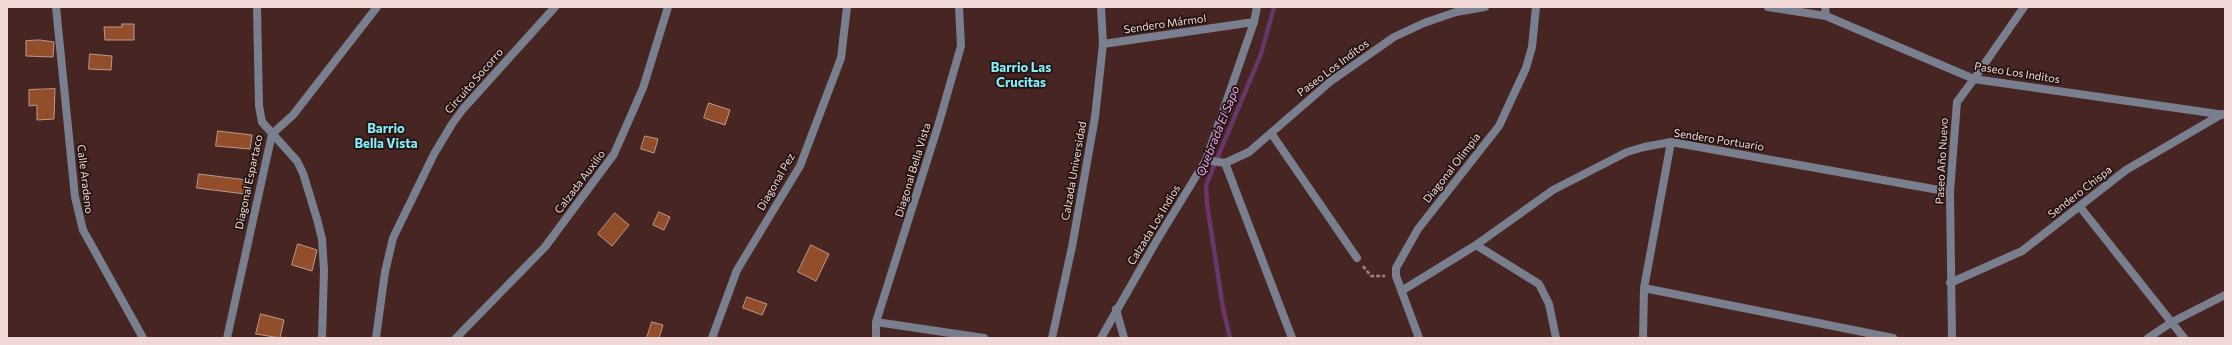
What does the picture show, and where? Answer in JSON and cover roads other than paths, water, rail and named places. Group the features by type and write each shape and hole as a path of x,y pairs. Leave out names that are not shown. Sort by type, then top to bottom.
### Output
{"street":[{"name":"Calle Aradeno","path":"56,7 73,181 78,217 83,230 143,338"},
{"name":"Diagonal Espartaco","path":"226,338 272,134 262,122 259,106 257,7"},
{"path":"322,338 324,270 322,239 303,173 289,149 272,134 293,115 377,7"},
{"name":"Circuito Socorro","path":"376,338 385,272 393,238 434,154 463,109 555,7"},
{"name":"Calzada Auxilio","path":"456,338 545,246 614,154 643,88 668,7"},
{"name":"Diagonal Pez","path":"712,338 737,270 800,166 841,58 847,7"},
{"name":"Diagonal Bella Vista","path":"876,338 876,322 938,126 961,46 959,7"},
{"name":"Calzada Universidad","path":"1052,338 1072,247 1092,132 1103,44 1101,7"},
{"name":"Calzada Los Indios","path":"1101,338 1116,309 1206,160 1254,22 1257,7"},
{"name":"Paseo Los Inditos","path":"1225,163 1249,152 1331,81 1394,37 1424,23 1456,12 1485,7"},
{"name":"Diagonal Olimpia","path":"1403,290 1396,276 1396,268 1418,229 1499,126 1526,68 1532,47 1536,7"},
{"name":"Paseo Los Inditos","path":"1768,7 1826,16 1974,79 2223,115"},
{"path":"1825,7 1826,16"},
{"name":"Paseo Año Nuevo","path":"1952,338 1950,283 1950,192 1957,102 2024,7"},
{"name":"Sendero Mármol","path":"1103,44 1254,22"},
{"name":"Sendero Chispa","path":"1950,283 2022,251 2126,170 2223,115"},
{"path":"1270,133 1357,258"},
{"path":"1643,338 1644,288 1671,142"},
{"name":"Sendero Portuario","path":"1403,290 1476,245 1553,190 1627,152 1644,146 1671,142 1950,192"},
{"path":"1206,160 1225,163 1292,338"},
{"path":"2080,207 2184,338"},
{"path":"1476,245 1539,284 1549,304 1556,338"},
{"path":"1644,288 1893,338"},
{"path":"1403,290 1419,338"},
{"path":"2148,338 2172,322 2225,295"},
{"path":"1116,309 1124,338"},
{"path":"876,322 984,338"}],"waterway":[{"name":"Quebrada El Sapo","path":"1230,338 1223,308 1207,204 1206,185 1261,54 1274,7"}],"district":[{"name":"Barrio Las Crucitas","path":"1021,76"},
{"name":"Barrio Bella Vista","path":"386,136"}]}
